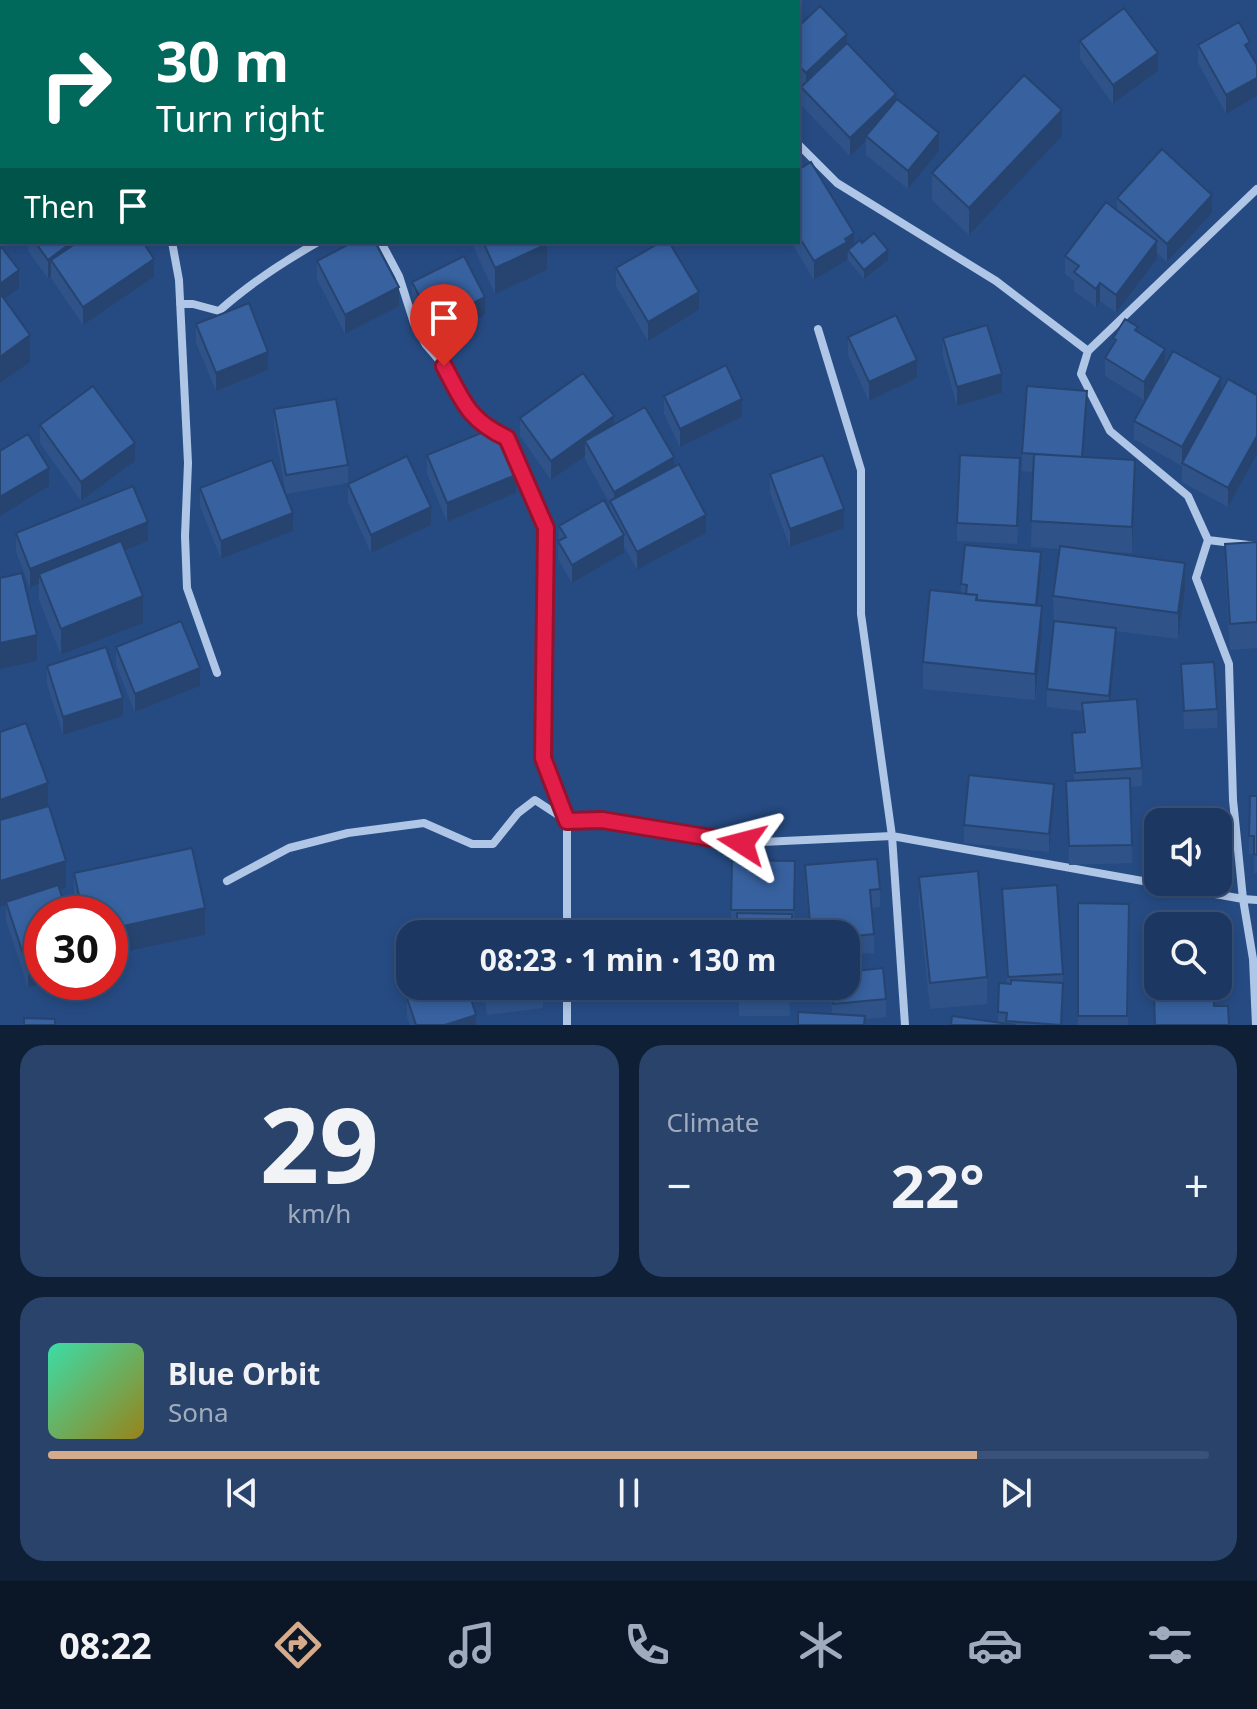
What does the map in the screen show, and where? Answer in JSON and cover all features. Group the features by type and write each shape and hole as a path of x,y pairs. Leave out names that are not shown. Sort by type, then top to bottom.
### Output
{"street":[{"path":"800,146 837,183 996,281 1088,351"},
{"path":"1256,1025 1253,959 1243,899 1233,800 1229,664 1196,578 1208,540 1188,496 1110,431 1081,374 1088,351 1257,189"},
{"path":"172,244 179,280 188,463 185,536 187,588 217,673"},
{"path":"180,304 219,311 277,266 315,244"},
{"path":"382,244 399,276 414,323 426,345 444,366 467,408 487,429 507,438 546,528 543,758 567,821 567,920"},
{"path":"818,329 861,470 861,614 892,836 905,1025"},
{"path":"1208,540 1257,546"},
{"path":"227,881 289,848 348,833 424,823 472,844 493,844 518,813 535,800 567,821 602,820 742,843 892,836 1257,900"},
{"path":"567,1000 567,1025"}],"building":[{"path":"820,6 847,34 806,73 800,67 800,25"},
{"path":"1124,8 1158,53 1113,85 1080,41"},
{"path":"1239,22 1250,42 1245,45 1257,65 1257,78 1226,95 1198,45"},
{"path":"847,43 896,94 850,138 801,87"},
{"path":"1024,75 1062,110 969,208 932,173"},
{"path":"897,99 939,133 908,171 866,136"},
{"path":"1162,149 1212,195 1167,244 1117,198"},
{"path":"811,162 854,233 845,239 847,242 814,261 800,238 800,169"},
{"path":"1106,202 1157,241 1116,295 1100,283 1096,289 1074,272 1079,266 1065,256"},
{"path":"874,233 888,250 864,270 848,250"},
{"path":"36,244 69,244 48,260"},
{"path":"75,244 144,244 154,259 83,307 51,260"},
{"path":"349,244 376,244 399,287 345,315 317,261"},
{"path":"484,244 547,244 495,268"},
{"path":"658,244 670,244 699,292 648,322 616,268"},
{"path":"0,245 19,270 0,284"},
{"path":"464,256 485,297 433,324 412,282"},
{"path":"0,293 30,335 0,357"},
{"path":"249,303 268,352 216,373 196,324"},
{"path":"896,315 917,360 869,382 848,337"},
{"path":"1125,319 1138,327 1135,330 1165,349 1144,382 1105,358"},
{"path":"987,325 1002,374 957,387 943,338"},
{"path":"1173,351 1221,378 1182,447 1134,421"},
{"path":"726,365 742,399 680,429 664,396"},
{"path":"583,373 614,416 551,461 520,418"},
{"path":"1228,379 1257,395 1257,436 1228,488 1182,463"},
{"path":"93,386 135,443 81,482 40,425"},
{"path":"1027,386 1087,391 1082,457 1022,453"},
{"path":"336,399 348,465 286,475 274,409"},
{"path":"645,407 674,457 614,492 585,441"},
{"path":"496,427 516,475 447,503 427,455"},
{"path":"28,434 49,468 0,497 0,451"},
{"path":"1034,454 1135,460 1132,527 1031,521"},
{"path":"823,455 844,509 790,529 770,474"},
{"path":"960,455 1020,458 1017,526 957,523"},
{"path":"407,456 431,507 371,535 348,484"},
{"path":"272,460 293,513 221,541 200,488"},
{"path":"679,464 706,515 637,552 610,501"},
{"path":"133,486 148,522 30,569 16,533"},
{"path":"604,500 624,535 572,565 558,541 566,537 559,526"},
{"path":"121,541 143,596 61,629 39,574"},
{"path":"1257,542 1257,622 1230,624 1225,544"},
{"path":"965,545 1041,552 1036,605 977,600 977,595 966,594 967,585 961,584"},
{"path":"1060,546 1185,563 1178,613 1053,596"},
{"path":"22,573 37,635 0,643 0,578"},
{"path":"930,590 977,595 976,600 1042,606 1035,674 923,662"},
{"path":"181,621 200,668 135,694 116,647"},
{"path":"1054,621 1116,628 1109,696 1047,689"},
{"path":"106,647 123,698 63,717 47,666"},
{"path":"1214,662 1217,709 1184,711 1181,664"},
{"path":"1137,699 1142,768 1075,773 1072,733 1085,732 1082,703"},
{"path":"26,723 48,783 0,800 0,732"},
{"path":"969,775 1054,784 1049,834 964,825"},
{"path":"1130,778 1132,845 1069,846 1066,781"},
{"path":"1250,796 1257,796 1257,855 1254,854 1254,836 1249,836"},
{"path":"49,806 66,861 0,881 0,820"},
{"path":"192,848 205,908 128,925 128,896 79,896 74,873"},
{"path":"877,859 880,889 870,890 874,934 860,936 860,920 810,920 805,865"},
{"path":"732,860 795,861 794,910 731,910"},
{"path":"978,871 987,977 930,983 919,877"},
{"path":"58,885 62,896 24,896"},
{"path":"1057,885 1063,974 1008,977 1002,889"},
{"path":"24,896 24,957 6,902"},
{"path":"1078,903 1129,904 1127,1016 1078,1016"},
{"path":"737,913 792,914 792,920 737,920"},
{"path":"883,968 886,999 833,1004 833,1000 860,1000 860,970"},
{"path":"1011,980 1063,983 1061,1025 1006,1021 1007,1013 998,1012 999,983 1011,984"},
{"path":"408,1000 471,1000 476,1015 445,1025 416,1025"},
{"path":"1154,1000 1214,1000 1214,1006 1228,1006 1229,1025 1155,1025"},
{"path":"798,1012 865,1016 864,1025 798,1025"},
{"path":"952,1016 1016,1025 951,1025"},
{"path":"24,1018 55,1019 55,1025 24,1025"}],"route":[{"path":"444,366 467,408 487,429 507,438 546,528 543,758 567,821 602,820 742,843"}]}
